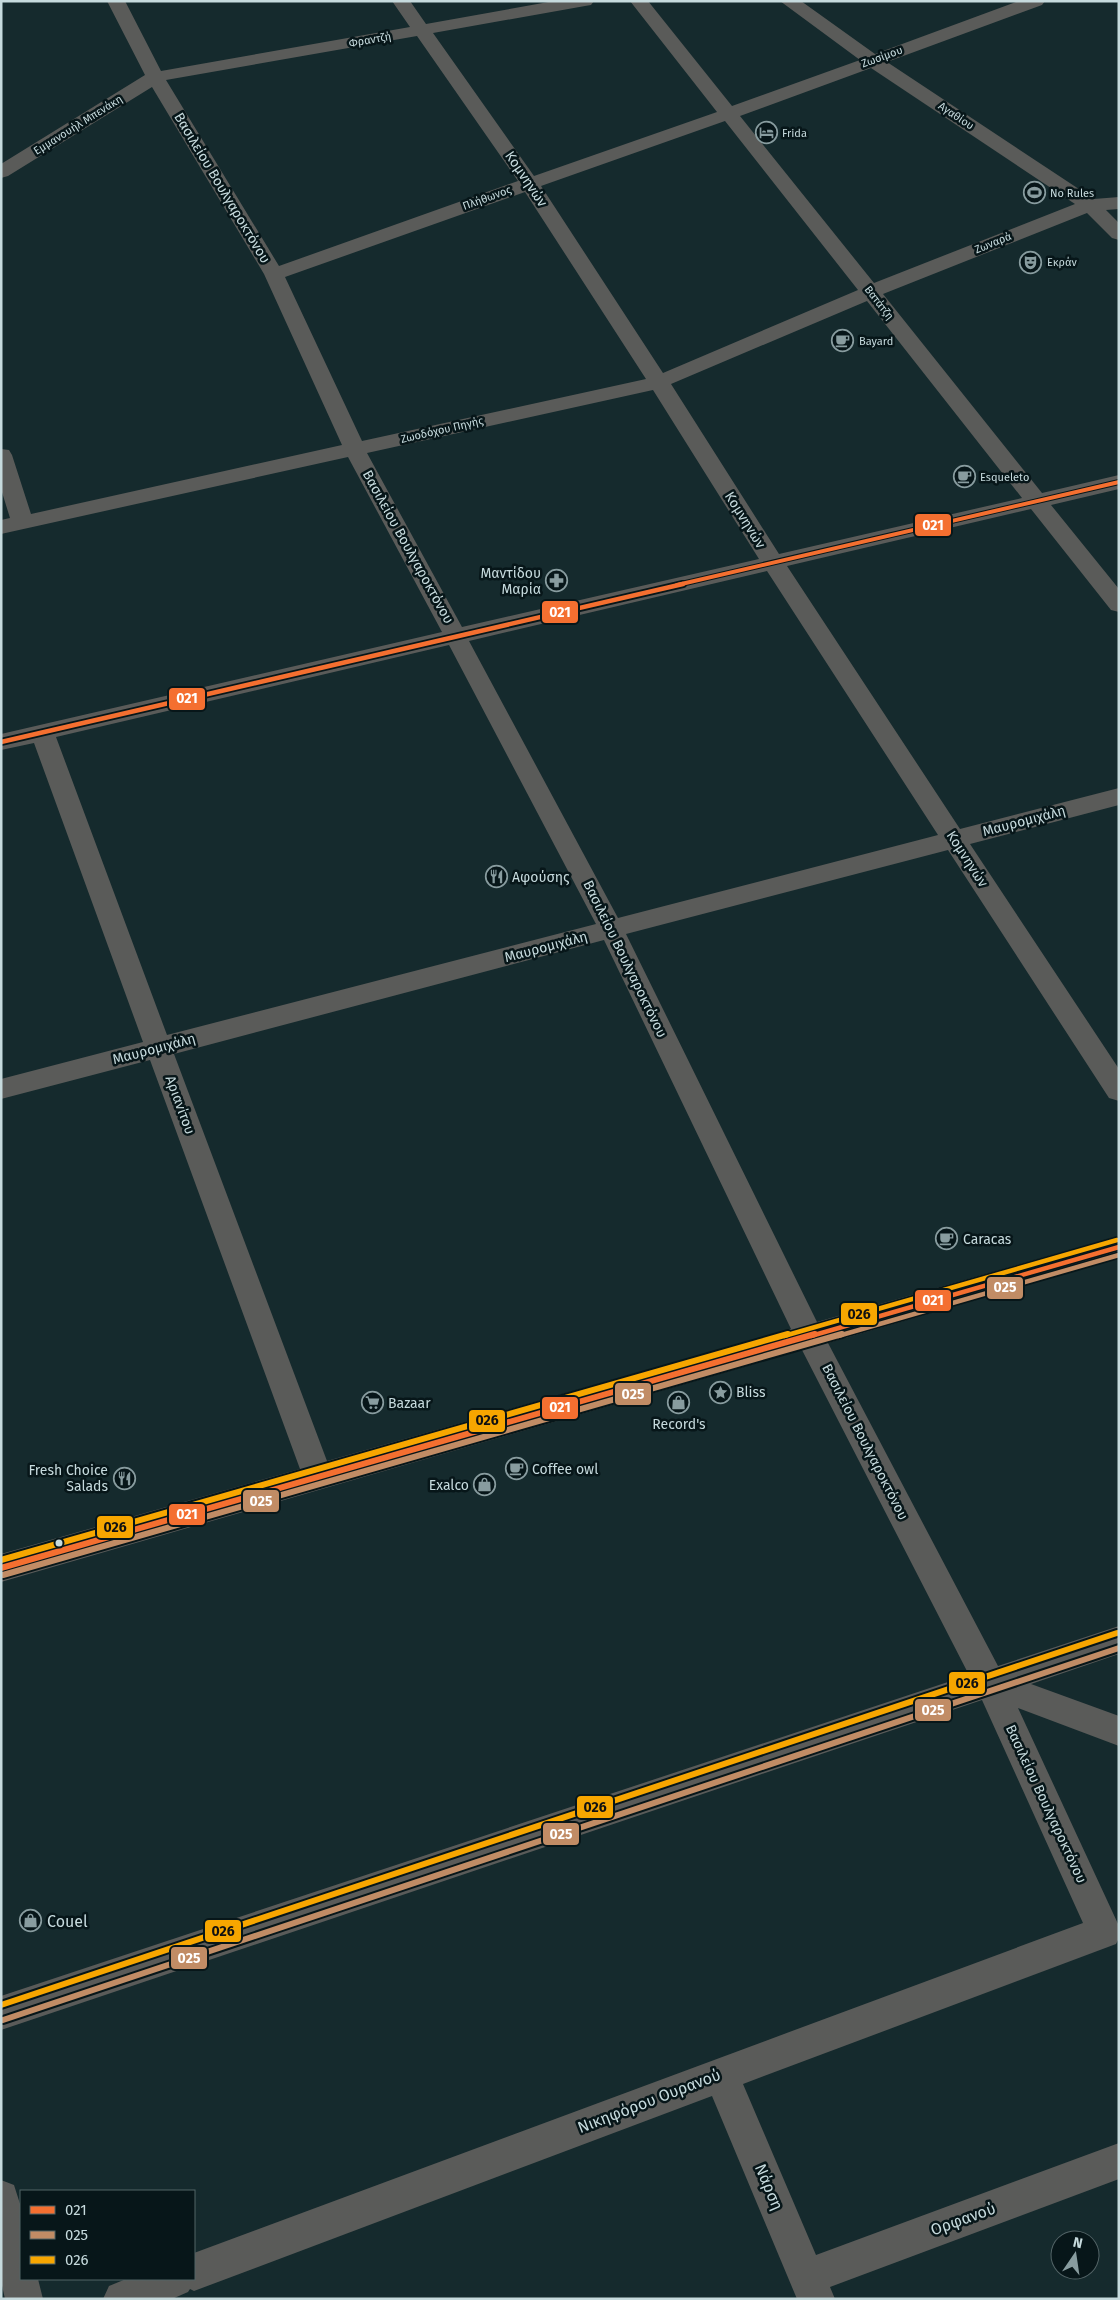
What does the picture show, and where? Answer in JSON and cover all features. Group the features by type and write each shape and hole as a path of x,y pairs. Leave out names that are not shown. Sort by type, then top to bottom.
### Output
{"street":[{"name":"Βασιλείου Βουλγαροκτόνου","path":"116,1 155,77 274,274 354,450 456,635 611,930 810,1336 990,1683 1104,1932"},
{"name":"Κομνηνών","path":"401,1 420,31 529,183 659,382 773,563 1119,1091"},
{"name":"Φραντζή","path":"155,77 585,1"},
{"name":"Βατάτζη","path":"639,1 1119,605"},
{"name":"Αγαθίου","path":"790,1 872,60 1090,205 1119,234"},
{"name":"Ζωσίμου","path":"728,114 1036,1"},
{"name":"Εμμανουήλ Μπενάκη","path":"1,172 155,77"},
{"name":"Πλήθωνος","path":"274,274 728,114"},
{"name":"Ζωναρά","path":"870,292 1090,205 1119,203"},
{"name":"Ζωοδόχου Πηγής","path":"1,527 659,382 870,292"},
{"path":"1,455 22,523"},
{"path":"1,742 1119,482"},
{"name":"Αριανίτου","path":"42,733 318,1477"},
{"name":"Μαυρομιχάλη","path":"1,1089 1119,796"},
{"path":"1,1568 1119,1247"},
{"path":"1,2014 1119,1640"},
{"path":"990,1683 1119,1731"},
{"name":"Νικηφόρου Ουρανού","path":"195,2272 1104,1932"},
{"name":"Νάρση","path":"721,2074 812,2288"},
{"name":"Ορφανού","path":"812,2288 1119,2161"},
{"path":"1,2198 24,2299"},
{"path":"122,2299 172,2280"}],"transit line":[{"name":"021","path":"1,742 1119,482"},
{"name":"026","path":"1,1560 1117,1240"},
{"name":"021","path":"1,1568 1119,1247"},
{"name":"025","path":"3,1575 1119,1255"},
{"name":"026","path":"1,2005 1117,1633"},
{"name":"025","path":"3,2020 1119,1648"}],"place":[{"name":"Frida","path":"766,133"},
{"name":"No Rules","path":"1034,193"},
{"name":"Εκράν","path":"1031,262"},
{"name":"Bayard","path":"843,341"},
{"name":"Esqueleto","path":"964,477"},
{"name":"Μαντίδου Μαρία","path":"557,581"},
{"name":"Αφούσης","path":"496,877"},
{"name":"Caracas","path":"947,1239"},
{"name":"Bliss","path":"720,1392"},
{"name":"Record's","path":"679,1402"},
{"name":"Bazaar","path":"372,1403"},
{"name":"Coffee owl","path":"516,1469"},
{"name":"Fresh Choice Salads","path":"124,1478"},
{"name":"Exalco","path":"485,1485"},
{"name":"Couel","path":"31,1921"}]}
